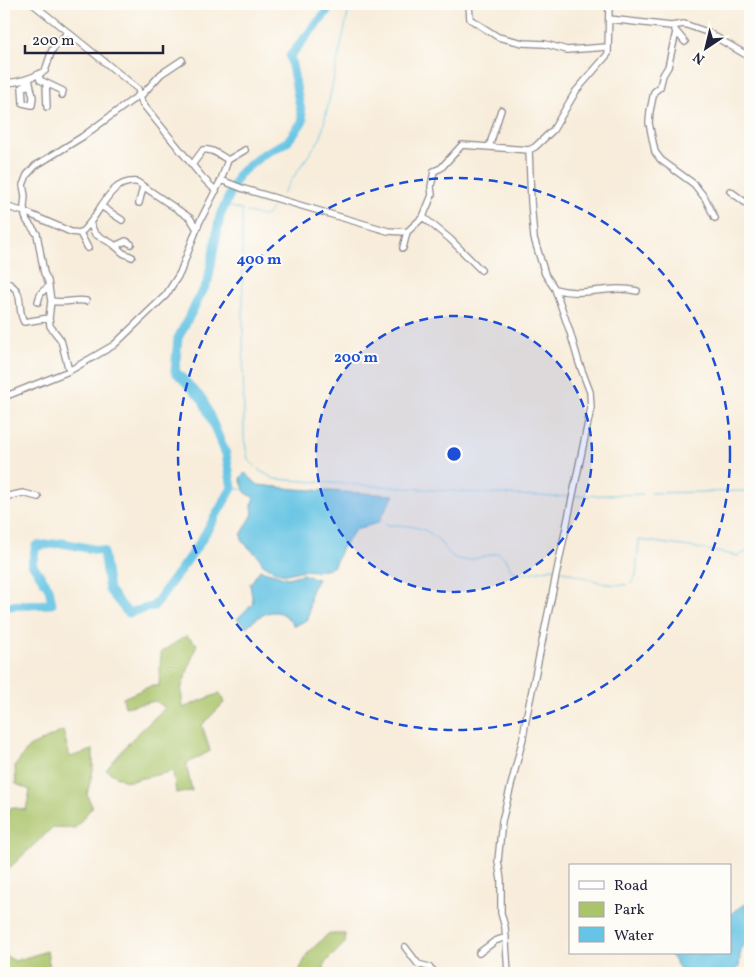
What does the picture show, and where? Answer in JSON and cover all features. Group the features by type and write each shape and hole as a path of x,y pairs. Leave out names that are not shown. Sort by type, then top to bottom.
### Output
{"street":[{"path":"33,4 138,89 142,103 192,166 216,191"},
{"path":"469,4 470,19 502,38 523,43 545,44 567,50 607,47"},
{"path":"403,248 406,232 423,217 432,195 430,187 434,171 441,168 462,145 529,150 539,144 553,130 576,90 608,54 609,4"},
{"path":"609,19 675,29 684,24 700,29 750,57"},
{"path":"675,29 685,42"},
{"path":"675,29 668,67 663,75 660,87 654,92 650,111 649,123 655,152 661,160 694,184 705,198 715,218"},
{"path":"4,84 39,75 45,71 52,50 67,33"},
{"path":"69,371 61,340 50,326 51,302 49,288 44,273 39,238 27,221 23,185 32,169 140,96 160,74 182,60"},
{"path":"39,75 40,80 63,91 62,95"},
{"path":"46,83 47,107"},
{"path":"489,147 501,110"},
{"path":"192,166 203,150 207,149 228,160"},
{"path":"4,396 69,371 114,345 166,295 180,273 197,229 221,180 228,160 245,150"},
{"path":"508,973 506,937 501,913 501,880 498,861 502,821 523,738 591,408 590,392 556,289 545,274 534,238 529,150"},
{"path":"221,180 243,189 388,231 406,232"},
{"path":"80,234 113,190 124,184 137,182 190,218 197,229"},
{"path":"139,203 143,187"},
{"path":"730,191 750,206"},
{"path":"4,206 25,212 80,234 88,248"},
{"path":"102,206 122,220"},
{"path":"423,217 450,239 481,270"},
{"path":"90,223 95,234 116,246 123,253 132,256"},
{"path":"116,246 126,241 132,244"},
{"path":"4,281 16,289 21,303 24,322 28,323 49,318"},
{"path":"4,287 10,284"},
{"path":"38,302 40,293 49,288"},
{"path":"556,289 575,293 618,288 637,291"},
{"path":"51,302 66,303 75,299 86,301"},
{"path":"4,497 23,493 38,497"},
{"path":"479,953 495,941 506,937"},
{"path":"405,947 418,964 429,967 436,973"}],"green space":[{"path":"186,636 197,644 181,689 183,708 220,693 224,703 202,725 210,751 186,764 192,791 176,793 173,771 130,781 123,780 106,770 132,739 165,708 156,701 125,707 123,698 151,686 159,686 161,652"},
{"path":"63,731 70,757 93,750 93,770 87,794 92,807 75,828 53,827 4,873 4,823 11,807 26,810 30,790 16,784 15,766 29,747"},
{"path":"328,934 345,934 345,943 325,963 323,973 298,973 308,953"},
{"path":"47,951 49,973 6,973 4,955 15,961"}],"water":[{"path":"245,473 258,485 394,495 378,523 356,529 342,548 333,567 316,571 303,570 287,574 276,572 263,564 258,556 243,542 241,535 253,514 254,498 245,492 240,478"},
{"path":"260,570 288,578 302,574 318,579 311,591 308,619 295,626 283,614 273,612 263,615 246,627 237,619 253,603 250,584"},
{"path":"750,902 750,940 742,948 739,968 734,969 731,973 683,973 670,954 697,954 700,956 700,954 732,954 732,913"}],"waterway":[{"path":"4,606 52,604 49,588 32,564 36,546 62,543 103,551 109,590 128,613 154,606 199,544 232,488 226,454 203,400 175,371 178,338 208,281 220,216 239,174 262,155 287,142 303,121 290,56 333,4"},
{"path":"282,194 321,137 350,4"},
{"path":"247,212 264,216 267,215 275,203"},
{"path":"225,205 241,210"},
{"path":"242,210 244,437 248,459 258,469 274,479 496,494 569,496"},
{"path":"232,488 245,490"},
{"path":"651,493 750,491"},
{"path":"576,496 643,494"},
{"path":"380,519 386,525 411,526 429,532 438,539 451,555 459,559 472,559 498,553 506,559 512,571 525,574 556,569"},
{"path":"631,584 636,575 639,540 738,556 750,550"},
{"path":"560,570 606,584 627,585"}]}
